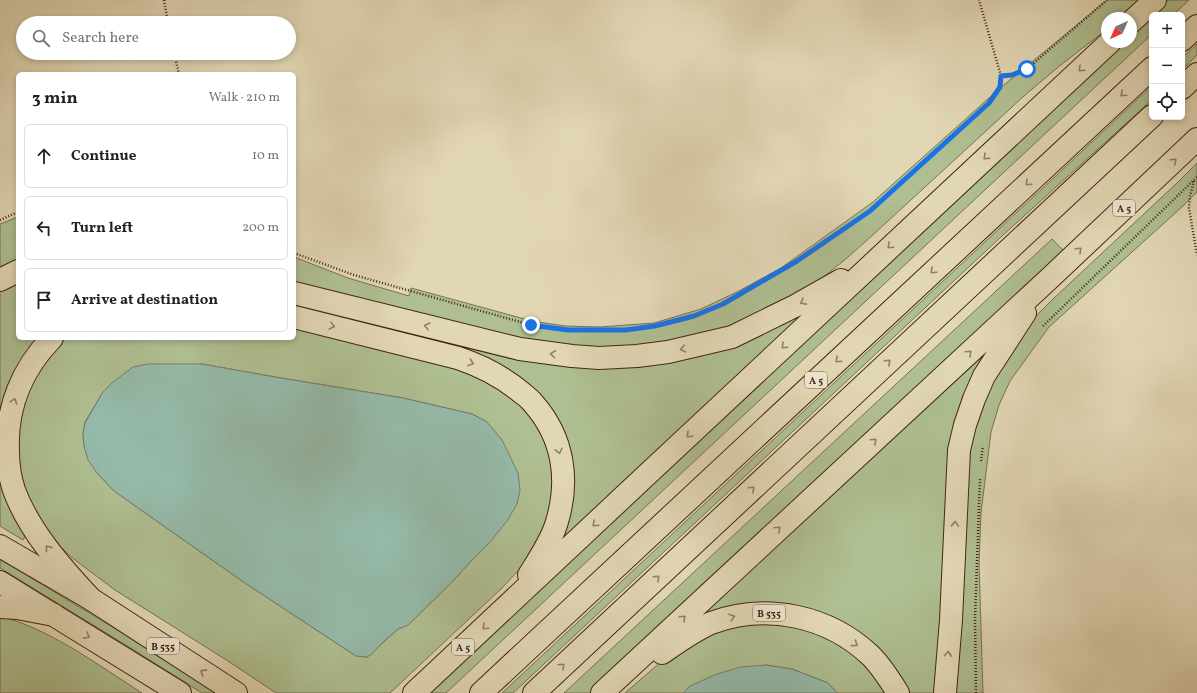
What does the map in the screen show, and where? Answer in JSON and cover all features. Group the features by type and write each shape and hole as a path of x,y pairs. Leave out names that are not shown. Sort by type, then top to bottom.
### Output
{"highway":[{"path":"1137,16 1155,0"},
{"path":"1185,37 1197,26"},
{"path":"296,293 520,349 586,357 599,358 636,356 668,352 732,336 813,296 873,262 1104,48"},
{"name":"A 5","path":"481,693 1149,71"},
{"path":"1185,85 1197,74"},
{"path":"534,693 1149,119"},
{"name":"A 5","path":"602,693 1051,277 1197,139"},
{"name":"A 5","path":"414,693 873,262"},
{"path":"0,280 16,272"},
{"name":"A 5","path":"946,693 959,450 965,425 984,376 1051,277"},
{"name":"A 5","path":"296,318 458,358 479,365 498,376 533,402 547,422 557,442 563,466 564,489 556,525 550,539 513,600"},
{"path":"50,340 41,349 32,362 14,399 7,436 8,464 14,489 27,516 62,567 91,600"},
{"name":"B 535","path":"0,546 91,600 236,693"},
{"name":"B 535","path":"0,582 180,693"},
{"name":"B 535","path":"0,607 17,608 54,615"},
{"name":"B 535","path":"624,673 658,655 689,634 712,623 740,615 766,613 792,615 814,621 835,630 871,656 888,676 898,693"}],"path":[{"path":"164,0 167,16"},
{"path":"296,254 354,275 531,325 568,330 626,330 655,326 694,316 723,304 797,261 870,211 989,103 1000,87 1001,76 979,0"},
{"path":"1001,76 1012,75 1027,69 1107,0"},
{"path":"176,60 179,72"},
{"path":"1196,179 1190,196 1189,208 1197,255"},
{"path":"1041,327 1196,179"},
{"path":"0,220 16,213"},
{"path":"980,468 983,441"},
{"path":"976,693 975,619 980,476"}],"shaded area":[{"path":"1107,0 1141,0 1127,12 1101,12 1101,34 1024,96 875,233 821,279 796,296 736,325 704,335 633,347 581,348 525,340 296,284 296,258 348,278 409,296 411,288 532,321 565,326 600,327 654,323 701,309 737,292 781,268 873,202 999,89"},
{"path":"1168,0 1189,0 1176,12 1156,12"},
{"path":"1149,18 1149,37 446,693 424,693 1118,48 1137,48 1137,29"},
{"path":"1197,44 1197,55 1185,67 1185,55"},
{"path":"1149,89 1149,102 1144,107 1002,236 513,693 502,693"},
{"path":"1197,163 1197,192 1049,327 1010,381 999,405 991,432 981,513 979,563 983,693 955,693 967,451 979,404 1023,329"},
{"path":"16,218 16,264 0,271 0,224"},
{"path":"1052,239 1065,252 591,693 564,693"},
{"path":"16,281 16,340 37,340 0,424 0,289"},
{"path":"801,312 804,315 567,537 564,534 571,512 573,493 573,474 570,452 460,349 462,343 566,363"},
{"path":"296,326 456,366 516,398 548,440 555,502 531,557 502,588 390,693 276,693 115,590 71,557 51,537 29,505 17,466 17,425 27,387 55,345 61,340 296,340","holes":["202,364 403,398 472,414 487,422 491,541 408,625 398,629 367,657 356,656 242,581 114,491 97,473 84,446 83,434 85,422 103,392"]},
{"path":"978,355 981,359 961,403 955,425 939,693 908,693 853,630 706,615 703,612"},
{"path":"148,364 202,364 403,398 472,414 487,422 502,440 518,473 520,490 517,504 507,521 491,541 408,625 398,629 367,657 356,656 242,581 114,491 97,473 88,460 84,446 83,434 85,423 103,392 113,382 133,367"},
{"path":"0,456 27,533 23,540 0,526"},
{"path":"0,559 114,628 216,693 202,693 0,568"},
{"path":"0,616 19,622 55,639 142,693 0,693"},
{"path":"745,623 802,626 854,651 889,693 837,693 828,683 792,669 766,665 690,686 683,693 625,693 662,661 691,641"},
{"path":"766,665 792,669 828,683 837,693 683,693 690,686 717,674 741,667"}],"route":[{"path":"531,325 568,330 626,330 655,326 694,316 723,304 797,261 870,211 989,103 1000,87 1001,76 1012,75 1027,69"}]}
